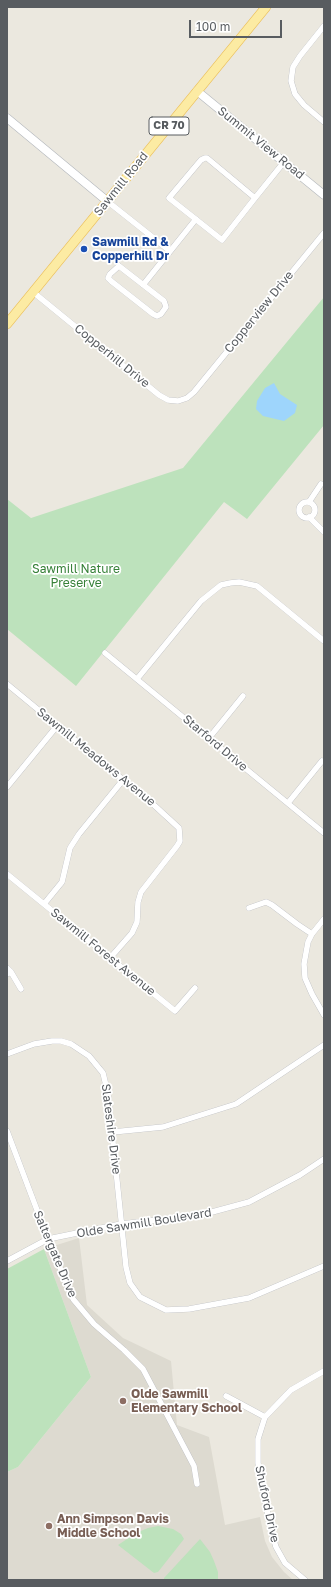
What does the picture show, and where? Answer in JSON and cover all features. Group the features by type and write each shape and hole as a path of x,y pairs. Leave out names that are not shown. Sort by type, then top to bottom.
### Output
{"main road":[{"name":"Sawmill Road","path":"7,324 266,7"}],"street":[{"path":"324,26 293,67 291,80 295,94 304,106 324,122"},
{"name":"Summit View Road","path":"197,91 324,195"},
{"path":"7,118 170,251"},
{"path":"255,198 207,158 202,158 170,198 222,240 284,162"},
{"path":"143,285 196,219"},
{"name":"Copperview Drive","path":"194,392 324,234"},
{"path":"119,266 143,285 166,304 166,307 161,314 157,316 153,314 108,278 116,267 119,266"},
{"name":"Copperhill Drive","path":"33,292 168,400 178,402 187,398 194,392"},
{"path":"309,502 313,505 315,510 314,514 307,518 302,516 299,509 304,502 309,502 321,484"},
{"path":"309,517 324,532"},
{"path":"137,679 201,601 221,585 230,582 239,582 257,586 324,641"},
{"name":"Starford Drive","path":"105,653 324,833"},
{"name":"Sawmill Meadows Avenue","path":"7,684 175,822 179,828 180,841 141,892 138,902 136,922 132,933 110,958"},
{"path":"209,738 243,696"},
{"path":"7,787 57,726"},
{"path":"288,803 322,761"},
{"path":"44,904 62,882 70,848 78,834 123,780"},
{"name":"Sawmill Forest Avenue","path":"7,874 175,1011 195,988"},
{"path":"249,908 266,902 312,934"},
{"path":"324,918 312,934 306,951 304,964 306,978 312,994 324,1015"},
{"path":"8,972 21,989"},
{"name":"Slateshire Drive","path":"7,1054 34,1044 52,1041 71,1044 81,1049 97,1064 103,1073 108,1094 126,1267 130,1283 140,1297 166,1310 189,1309 249,1298 324,1266"},
{"path":"112,1132 163,1127 236,1104 324,1045"},
{"name":"Saltergate Drive","path":"7,1131 67,1288 73,1299 94,1324 143,1369 194,1466 197,1484"},
{"name":"Olde Sawmill Boulevard","path":"7,1260 48,1239 121,1224 201,1215 249,1202 300,1175 324,1159"},
{"path":"226,1396 265,1417 291,1390 323,1373"},
{"name":"Shuford Drive","path":"265,1417 258,1439 258,1463 271,1531 276,1548 285,1563 305,1580"}],"shaded area":[{"name":"Olde Sawmill Elementary School","path":"79,1238 87,1305 123,1338 171,1361 177,1425 209,1437 225,1525 260,1517 265,1541 272,1557 284,1572 293,1580 7,1580 7,1472 18,1467 91,1377 44,1249"}],"green space":[{"name":"Sawmill Nature Preserve","path":"324,297 324,425 247,519 224,502 76,686 7,629 7,499 31,518 183,468"},
{"path":"44,1249 91,1377 18,1467 7,1472 7,1269"},
{"path":"158,1526 173,1529 181,1534 184,1539 158,1572 154,1573 118,1545 136,1533"},
{"path":"200,1539 210,1552 214,1561 218,1572 218,1580 164,1580 164,1578"}],"water":[{"path":"274,383 280,394 297,405 295,413 284,421 263,416 256,409 257,401 265,388"}],"place":[{"name":"Sawmill Rd & Copperhill Dr","path":"84,249"},
{"name":"Olde Sawmill Elementary School","path":"123,1401"},
{"name":"Ann Simpson Davis Middle School","path":"49,1526"}]}
